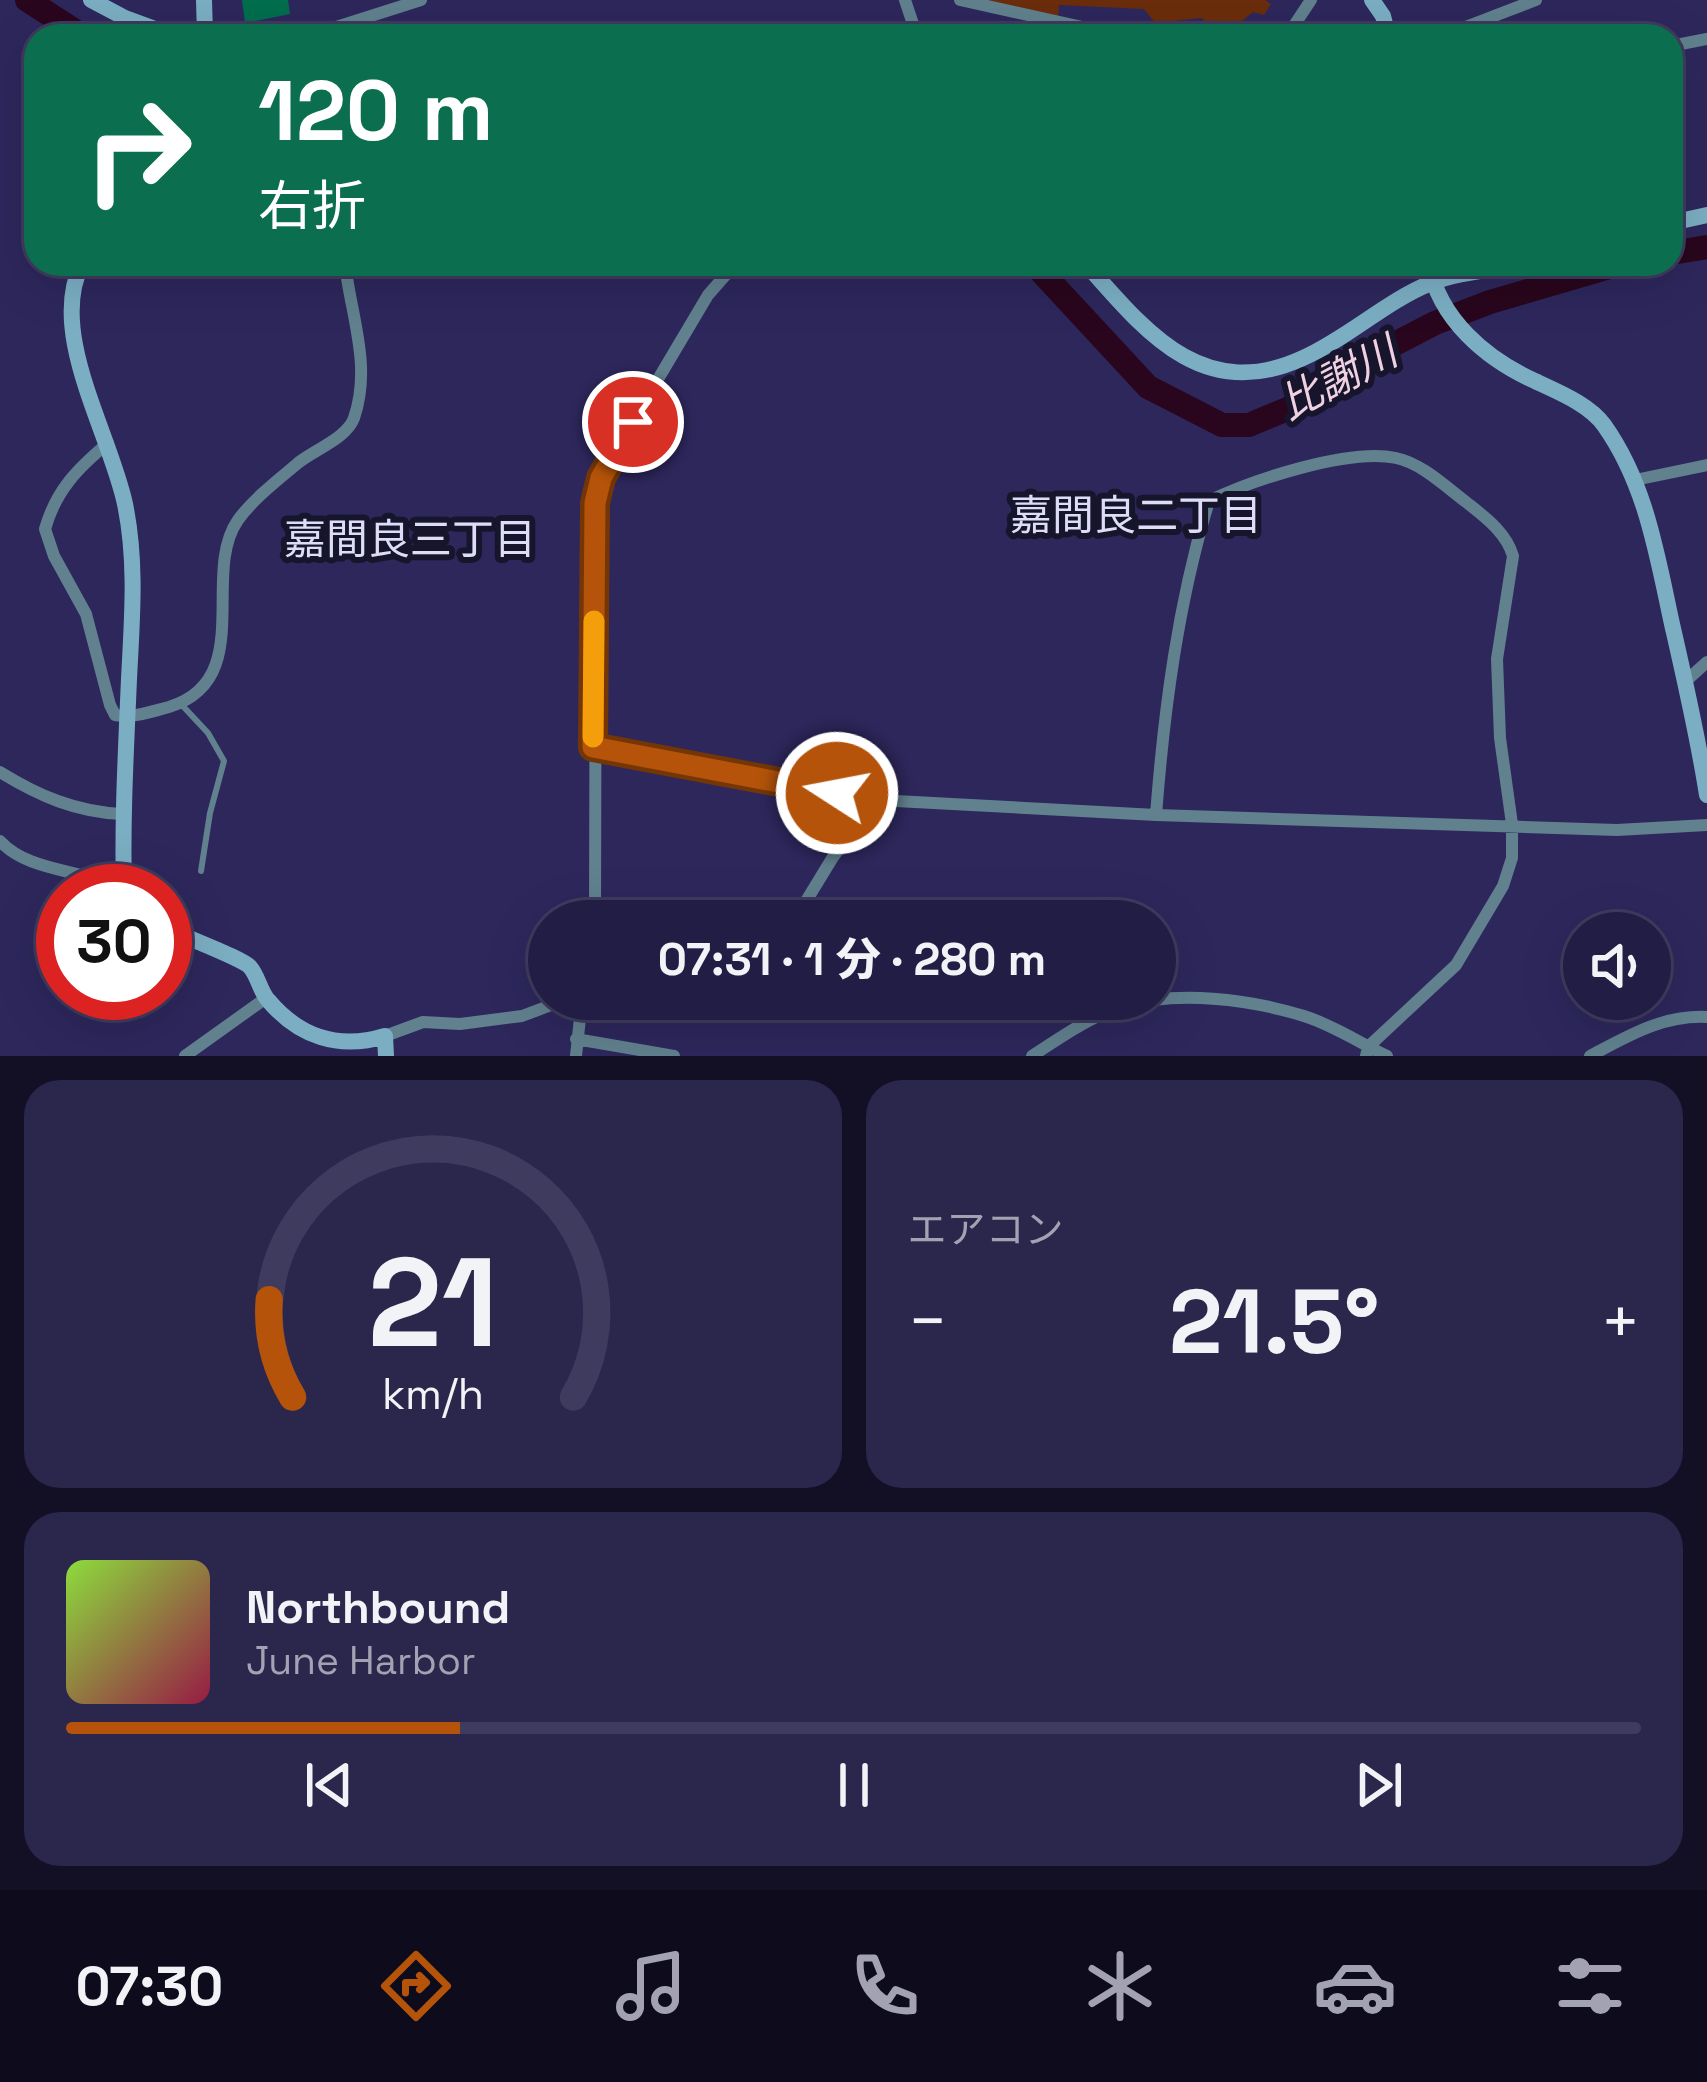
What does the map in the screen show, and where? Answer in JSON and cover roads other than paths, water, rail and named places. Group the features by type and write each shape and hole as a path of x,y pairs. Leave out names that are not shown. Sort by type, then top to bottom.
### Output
{"street":[{"path":"92,0 141,24"},
{"path":"346,24 421,0"},
{"path":"960,0 1069,24"},
{"path":"1473,24 1536,0"},
{"path":"78,276 72,292 72,332 108,443 133,548 123,864"},
{"path":"108,443 64,485 45,529 53,556 86,614 110,705 115,715 128,717 180,703 201,686 214,667 225,621 226,551 239,518 300,462 352,426 362,393 362,349 346,276"},
{"path":"595,900 594,524 601,478 709,295 725,276"},
{"path":"1098,276 1165,346 1186,360 1225,371 1270,370 1304,358 1432,281 1455,322 1506,368 1563,394 1600,419 1628,461 1652,528 1687,680 1707,795"},
{"path":"1156,815 1182,609 1209,501 1249,482 1372,457 1398,458 1431,476 1486,518 1508,542 1513,556 1497,658 1512,858 1503,886 1456,965 1367,1052"},
{"path":"1635,480 1707,465"},
{"path":"1687,680 1707,662"},
{"path":"593,747 877,800 1156,815 1617,830 1707,825"},
{"path":"0,772 57,802 88,812 122,814"},
{"path":"807,900 877,800"},
{"path":"0,841 13,853 39,864"},
{"path":"192,939 249,965 266,998 321,1040 365,1042 423,1022 460,1024 528,1014"},
{"path":"185,1056 266,998"},
{"path":"1032,1056 1122,1006 1185,998 1307,1017 1367,1052 1388,1056"},
{"path":"1590,1056 1633,1031 1687,1016 1707,1017"},
{"path":"576,1056 579,1020"},
{"path":"385,1036 386,1056"},
{"path":"576,1039 674,1056"}],"lane":[{"path":"180,703 224,761 201,871"}],"waterway":[{"name":"比謝川","path":"27,0 64,24"},
{"name":"比謝川","path":"1683,251 1707,247"},
{"name":"比謝川","path":"1045,276 1148,387 1222,425 1249,425 1330,391 1383,350 1435,323 1579,276"}],"district":[{"name":"嘉間良二丁目","path":"1136,515"},
{"name":"嘉間良三丁目","path":"410,539"}]}
